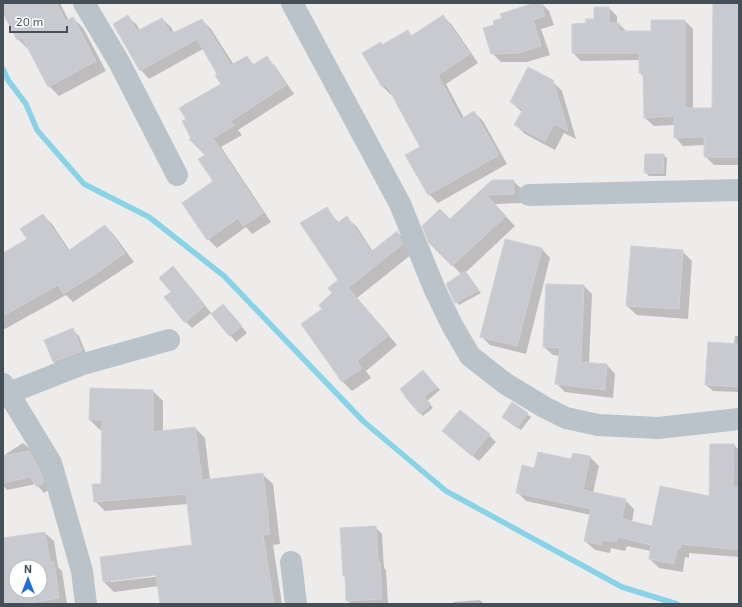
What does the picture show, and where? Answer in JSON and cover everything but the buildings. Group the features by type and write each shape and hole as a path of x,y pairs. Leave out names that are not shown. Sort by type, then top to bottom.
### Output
{"street":[{"path":"84,3 119,62 177,175"},
{"path":"292,3 400,204 435,290 452,325 470,356 506,384 544,407 566,418 598,425 658,428 739,419"},
{"path":"529,194 739,190"},
{"path":"86,604 82,571 52,463 6,388 169,340"},
{"path":"291,562 296,604"}],"waterway":[{"path":"3,69 8,80 26,104 37,130 84,184 149,217 224,276 363,421 446,491 622,587 677,604"}]}
